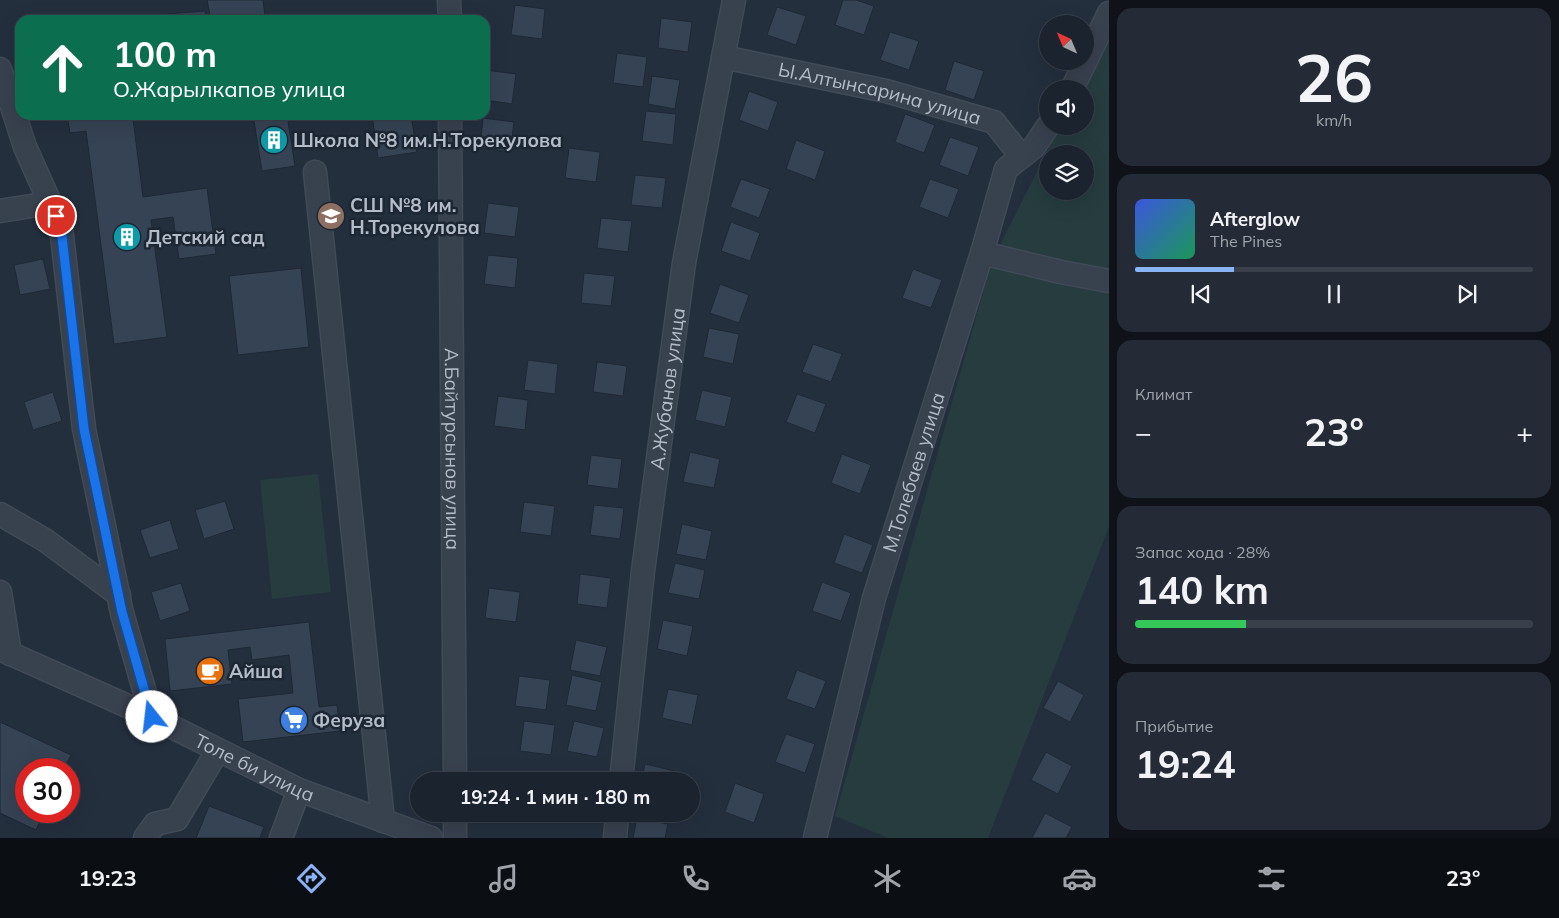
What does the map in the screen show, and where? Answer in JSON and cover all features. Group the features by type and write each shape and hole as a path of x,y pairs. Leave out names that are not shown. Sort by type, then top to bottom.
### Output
{"street":[{"path":"449,0 450,15"},
{"name":"А.Жубанов улица","path":"622,772 643,571 684,263 734,0"},
{"path":"1076,80 1109,13"},
{"name":"Ы.Алтынсарина улица","path":"724,57 886,91 994,122 1022,156"},
{"path":"0,69 15,116"},
{"path":"16,120 25,147 61,228 84,429 119,595 152,717"},
{"name":"А.Байтурсынов улица","path":"450,120 455,772"},
{"name":"М.Толебаев улица","path":"814,838 874,598 982,253 1006,169 1034,147 1042,135"},
{"path":"315,172 384,821"},
{"path":"0,211 50,204"},
{"path":"982,253 1061,272 1109,281"},
{"path":"0,514 45,540 119,595"},
{"path":"0,592 5,652"},
{"name":"Толе би улица","path":"5,652 152,717 299,790 431,838"},
{"path":"153,833 177,819 218,750"},
{"path":"281,838 299,790"},
{"path":"455,822 456,838"},
{"path":"615,838 616,822"}],"green space":[{"path":"1109,30 1109,527 988,838 888,838 835,816 992,261 1039,168 1039,200 1094,200 1094,145 1050,145 1055,135 1094,135 1094,80 1084,80 1089,70 1094,70 1094,60"},
{"path":"318,474 331,592 272,599 260,480"}],"building":[{"path":"207,0 263,0 265,15 210,15"},
{"path":"843,0 856,0 874,6 864,35 835,25"},
{"path":"515,5 545,9 542,39 511,35"},
{"path":"777,7 806,16 796,45 767,35"},
{"path":"205,11 205,15 167,15"},
{"path":"661,18 692,22 688,52 658,48"},
{"path":"890,32 919,41 909,70 880,60"},
{"path":"617,53 647,57 643,87 613,83"},
{"path":"954,61 984,71 974,100 945,90"},
{"path":"490,71 516,74 512,104 490,101"},
{"path":"652,76 680,80 675,109 648,104"},
{"path":"749,91 778,102 768,131 739,120"},
{"path":"646,111 676,114 673,145 642,141"},
{"path":"905,114 935,125 924,153 895,142"},
{"path":"490,119 514,122 510,152 480,148 483,120"},
{"name":"Детский сад","path":"68,120 133,120 143,197 207,188 216,254 179,259 173,217 151,220 167,337 114,344 86,131 70,133"},
{"name":"Школа №8 им.Н.Торекулова","path":"254,120 288,120 295,166 262,171"},
{"name":"Школа №8 им.Н.Торекулова","path":"373,120 412,120 417,152 378,158"},
{"path":"950,137 979,147 968,176 939,165"},
{"path":"796,140 825,151 815,180 786,169"},
{"path":"569,148 600,152 596,182 565,178"},
{"path":"635,175 666,178 662,208 631,205"},
{"path":"741,179 770,189 759,218 730,207"},
{"path":"930,179 959,189 948,218 919,207"},
{"path":"488,203 519,207 515,237 484,233"},
{"path":"601,218 632,221 628,252 597,248"},
{"path":"731,222 760,233 750,261 721,251"},
{"path":"488,255 518,258 515,288 484,284"},
{"path":"43,259 50,289 20,295 14,265"},
{"path":"301,268 309,347 238,355 229,276"},
{"path":"913,269 942,280 931,308 902,298"},
{"path":"584,273 615,276 611,306 581,303"},
{"path":"720,284 749,295 739,323 710,313"},
{"path":"709,328 739,334 733,364 703,357"},
{"path":"813,344 842,354 831,382 802,372"},
{"path":"528,360 558,364 555,394 524,390"},
{"path":"597,362 627,366 623,396 593,392"},
{"path":"702,390 732,397 725,427 695,420"},
{"path":"53,392 62,421 33,430 24,402"},
{"path":"797,394 826,404 815,433 786,422"},
{"path":"498,396 528,400 525,430 494,426"},
{"path":"690,452 720,459 714,488 683,482"},
{"path":"842,454 871,465 860,494 831,483"},
{"path":"591,455 622,459 618,489 587,485"},
{"path":"225,501 234,529 204,539 195,510"},
{"path":"524,502 555,506 551,536 520,532"},
{"path":"594,505 624,508 620,539 590,535"},
{"path":"170,520 179,549 150,558 140,530"},
{"path":"682,524 712,531 706,560 676,554"},
{"path":"844,534 873,545 862,573 834,563"},
{"path":"675,563 705,570 699,599 668,593"},
{"path":"580,574 611,578 607,608 577,604"},
{"path":"822,582 851,593 841,621 812,611"},
{"path":"181,583 190,611 160,621 151,592"},
{"path":"489,588 520,592 516,622 485,618"},
{"path":"663,620 693,626 687,656 657,649"},
{"path":"309,622 319,707 337,705 340,731 243,742 238,699 293,693 289,655 252,660 250,647 228,650 232,684 170,691 165,639"},
{"path":"576,640 607,647 600,676 570,670"},
{"path":"797,670 826,681 815,709 786,699"},
{"path":"572,675 602,682 596,711 566,705"},
{"path":"519,676 550,680 546,710 515,706"},
{"path":"1058,681 1084,695 1070,722 1043,708"},
{"path":"668,689 698,695 692,725 662,718"},
{"path":"524,721 555,725 551,755 520,751"},
{"path":"574,721 604,728 597,757 567,751"},
{"path":"0,722 71,755 70,758 15,758 15,820 0,813"},
{"path":"786,734 815,744 805,773 775,762"},
{"path":"1046,752 1072,766 1058,794 1031,780"},
{"path":"645,764 675,771 675,772 643,772"},
{"path":"735,783 764,794 754,823 725,812"},
{"path":"209,806 264,827 260,838 196,838"},
{"path":"1045,813 1072,827 1066,838 1032,838"},
{"path":"636,822 668,824 665,838 633,838"},
{"path":"21,823 39,823 36,830"}],"place":[{"name":"Школа №8 им.Н.Торекулова","path":"274,140"},
{"name":"СШ №8 им. Н.Торекулова","path":"331,216"},
{"name":"Детский сад","path":"127,237"},
{"name":"Айша","path":"210,671"},
{"name":"Феруза","path":"294,720"}],"route":[{"path":"56,216 61,228 84,429 122,612 152,717"}]}
